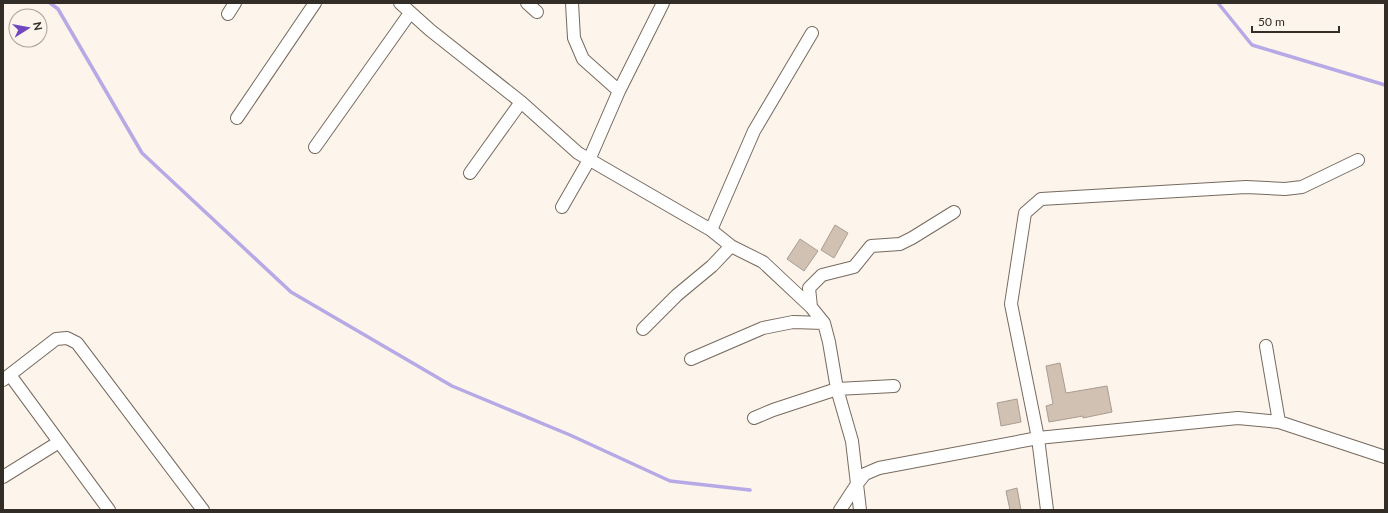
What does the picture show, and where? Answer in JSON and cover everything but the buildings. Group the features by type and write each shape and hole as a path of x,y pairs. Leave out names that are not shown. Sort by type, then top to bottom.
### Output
{"street":[{"path":"228,14 235,3"},
{"path":"237,118 316,3"},
{"path":"400,3 430,30 520,102 578,153 710,230 731,246 763,262 811,307 824,323 829,342 837,389 852,441 860,510"},
{"path":"527,3 537,12"},
{"path":"572,3 574,38 584,59 619,91"},
{"path":"562,207 589,160 619,91 663,3"},
{"path":"315,147 410,12"},
{"path":"710,230 754,132 812,34"},
{"path":"470,173 520,102"},
{"path":"1047,510 1038,438 1011,304 1025,213 1041,198 1246,187 1285,189 1302,187 1358,160"},
{"path":"811,307 809,288 822,275 854,267 871,246 900,244 954,212"},
{"path":"643,329 676,295 712,266 731,246"},
{"path":"691,359 763,328 793,322 824,323"},
{"path":"108,510 59,442 7,377 56,339 67,338 77,343 203,510"},
{"path":"1266,346 1279,422"},
{"path":"754,418 773,410 837,389 894,386"},
{"path":"840,510 856,484 865,474 879,468 1038,438 1238,418 1279,422 1385,457"},
{"path":"3,477 59,442"}],"waterway":[{"path":"50,3 58,9 142,153 291,292 452,386 570,435 670,481 750,490"},
{"path":"1218,3 1252,45 1385,85"}]}
